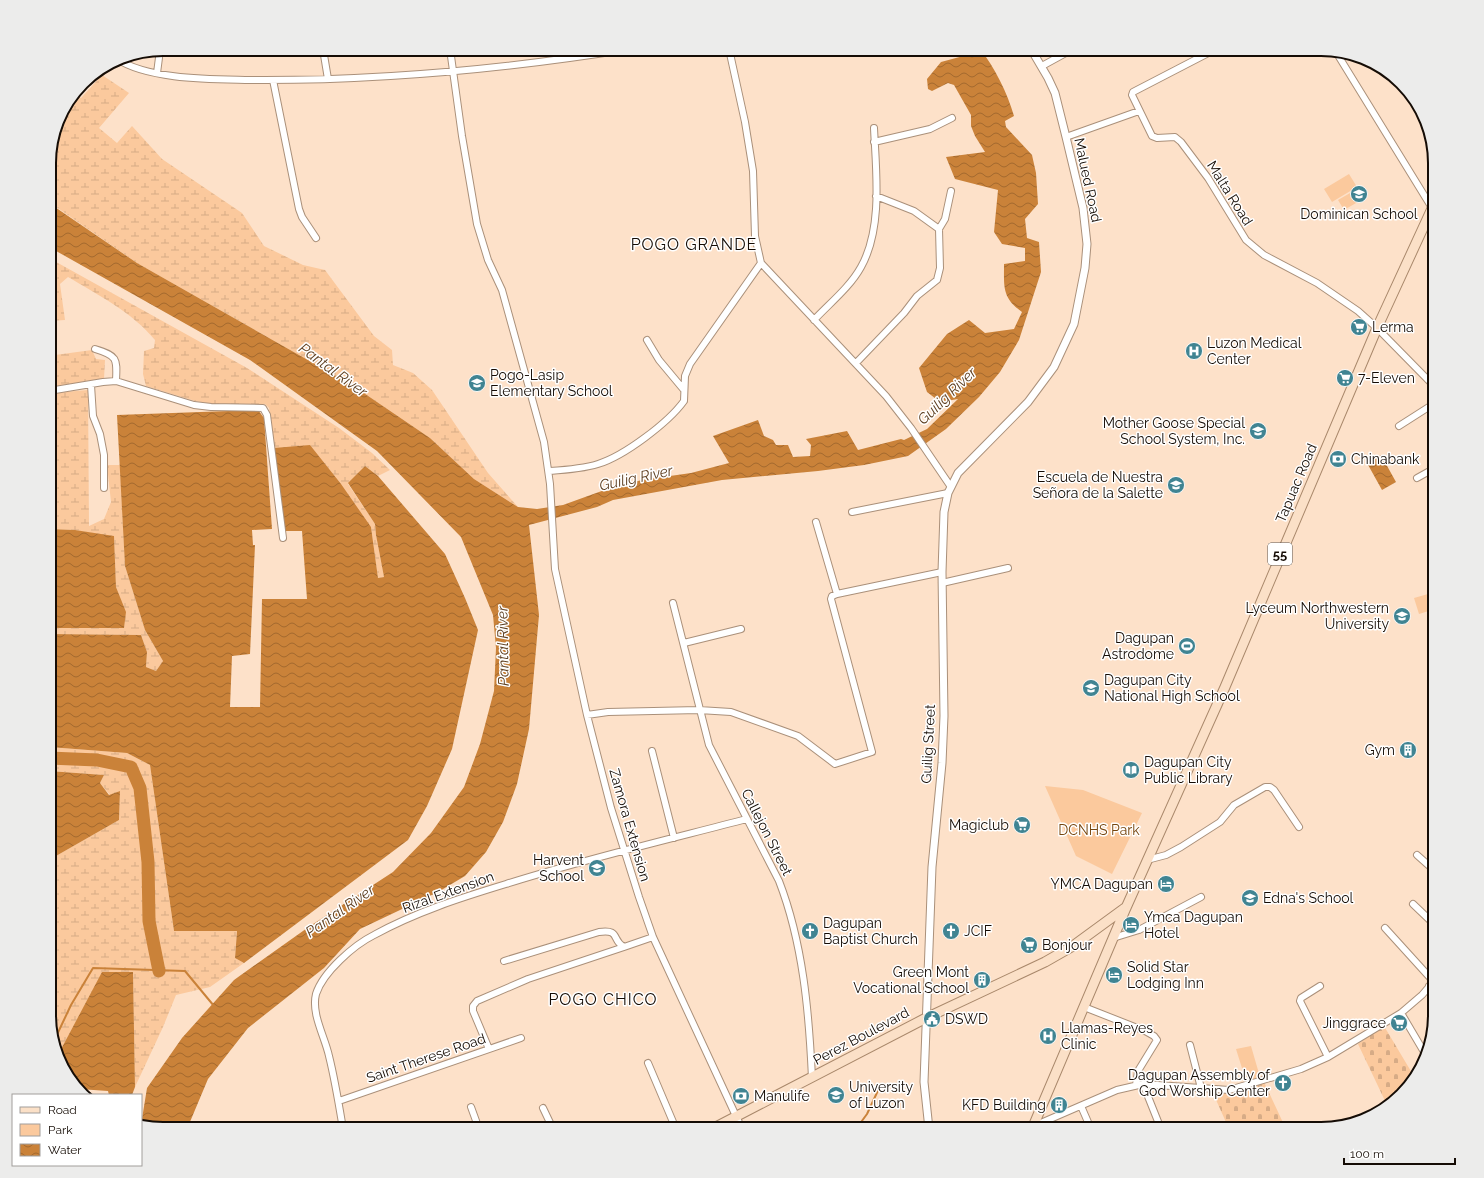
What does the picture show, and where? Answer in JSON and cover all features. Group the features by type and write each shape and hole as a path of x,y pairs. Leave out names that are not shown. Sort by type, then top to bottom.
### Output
{"main road":[{"name":"Tapuac Road","path":"1126,908 1225,687 1377,328 1428,218"},
{"name":"Perez Boulevard","path":"727,1122 926,1018 1022,974 1057,955 1094,932 1126,908"},
{"name":"55","path":"1034,1122 1126,908"}],"street":[{"path":"157,73 159,56"},
{"path":"324,56 328,79"},
{"name":"Zamora Extension","path":"451,56 462,136 481,241 506,303 544,442 549,471 555,569 611,808 653,937 738,1122"},
{"path":"125,63 138,69 157,73 207,79 273,80 328,79 454,70 565,60 589,56"},
{"path":"731,56 742,108 753,171 755,236 761,264 886,396 911,428 949,490 852,512"},
{"name":"Malued Road","path":"958,473 1028,402 1054,367 1074,324 1085,268 1087,244 1083,208 1054,93 1042,66 1036,56"},
{"path":"1042,66 1060,56"},
{"path":"1066,137 1139,111 1132,95 1133,92 1202,56"},
{"path":"1340,58 1428,196"},
{"path":"273,80 299,209 302,217 316,238"},
{"name":"Malta Road","path":"1139,111 1155,138 1175,137 1181,142 1208,178 1246,240 1264,254 1318,283 1358,311 1377,328"},
{"path":"874,142 930,129 952,118"},
{"path":"814,320 853,279 868,251 874,223 876,196 874,128"},
{"path":"856,363 904,313 917,296 937,280 940,268 939,229 945,219 950,191"},
{"path":"876,196 914,211 939,229"},
{"path":"549,471 598,464 614,456 662,424 684,401 685,376 690,364 761,264"},
{"path":"1377,328 1428,379"},
{"path":"648,340 659,360 684,390"},
{"path":"95,349 110,353 114,357 116,366 116,381"},
{"path":"56,391 116,381 194,405 211,407 260,407 265,410 283,538"},
{"path":"91,385 93,416 100,434 104,455 104,488"},
{"path":"1399,426 1428,407"},
{"path":"1417,478 1428,472"},
{"name":"Guilig Street","path":"928,1122 924,1082 932,867 942,763 944,716 942,572 944,512 949,490 958,473"},
{"path":"816,522 837,594"},
{"path":"942,583 1008,568"},
{"path":"588,715 608,712 699,710 731,712 761,721 798,736 836,764 872,752 831,603 832,596 942,572"},
{"name":"Callejon Street","path":"673,603 709,745 779,881 792,918 809,1014 812,1078"},
{"path":"684,643 741,629"},
{"path":"652,751 674,838"},
{"path":"1147,860 1166,855 1220,822 1234,805 1265,787 1270,787 1274,790 1299,827"},
{"name":"Rizal Extension","path":"342,1122 339,1101 324,1036 316,1013 315,999 322,983 338,963 356,947 373,935 426,910 564,866 747,819"},
{"path":"1416,855 1428,865"},
{"path":"1113,938 1140,930 1201,897"},
{"path":"1413,904 1428,918"},
{"path":"1385,928 1428,978"},
{"path":"504,962 606,931 614,933 620,945 624,947"},
{"path":"489,1049 473,1011 473,1006 477,1001 528,979 653,937"},
{"path":"1320,986 1301,998 1300,1001 1328,1057"},
{"path":"1045,1122 1117,1090 1139,1084 1229,1090 1278,1074 1301,1069 1328,1057 1401,1013 1428,988"},
{"path":"1084,1007 1145,1031 1154,1036 1157,1040 1138,1071 1139,1084 1158,1122"},
{"path":"1401,1013 1422,1049"},
{"name":"Saint Therese Road","path":"339,1101 521,1038"},
{"path":"1190,1045 1202,1088"},
{"path":"648,1063 673,1122"},
{"path":"1081,1106 1088,1122"},
{"path":"471,1107 476,1122"},
{"path":"543,1108 550,1122"}],"green space":[{"path":"102,75 129,93 99,128 117,143 132,126 162,159 242,213 264,246 303,265 325,270 374,336 392,350 393,365 413,373 432,390 488,473 518,507 474,479 430,438 352,385 137,263 56,207 56,156 58,142 67,115 79,96 81,98"},
{"path":"1349,174 1357,187 1332,202 1324,189"},
{"path":"1357,189 1363,199 1344,210 1338,200"},
{"path":"56,262 247,368 339,428 372,453 390,470 378,476 365,466 348,484 375,524 384,577 378,578 371,527 274,448 269,408 265,404 212,404 195,401 146,386 143,374 144,351 154,348 155,340 136,321 103,297 68,277 60,284 65,320 56,321"},
{"path":"92,350 96,359 105,360 104,379 56,387 56,355"},
{"path":"88,390 89,526 104,519 111,502 107,465 120,465 125,566 145,630 163,661 156,671 146,667 147,652 141,635 56,634 56,628 124,628 125,612 116,587 114,537 75,530 56,529 56,393"},
{"path":"1428,594 1428,611 1419,614 1414,598"},
{"path":"56,748 127,753 150,765 174,931 237,931 235,958 244,963 210,987 176,995 135,1087 133,972 102,973 62,1048 56,1022 56,856 119,820 120,791 110,795 100,783 104,775 56,772"},
{"name":"DCNHS Park","path":"1045,786 1083,790 1142,813 1112,874 1076,856"},
{"path":"1384,1026 1412,1072 1402,1086 1385,1101 1358,1044"},
{"path":"1251,1046 1260,1077 1246,1081 1236,1049"},
{"path":"1264,1082 1283,1122 1226,1122 1213,1093 1238,1090"}],"water":[{"path":"963,56 985,56 1000,81 1014,116 1005,121 1006,127 1032,155 1036,173 1038,204 1025,219 1027,238 1039,242 1041,272 1019,340 1000,372 979,397 946,429 908,456 864,465 818,471 722,480 613,500 597,507 529,525 539,615 529,729 517,784 503,822 486,852 465,876 438,892 360,929 324,968 248,1028 208,1079 190,1122 163,1122 142,1120 147,1088 182,1038 234,980 310,926 393,872 431,833 464,787 480,744 494,691 496,648 493,615 461,537 377,451 250,360 56,251 56,208 137,263 352,385 430,438 474,479 518,507 537,509 563,505 610,488 642,480 691,473 729,463 713,436 758,420 764,436 773,440 776,445 788,445 793,457 810,456 811,445 806,439 847,431 858,450 901,439 904,440 927,429 958,399 940,402 927,392 919,368 947,334 969,320 985,333 1014,329 1022,312 1015,307 1008,297 1004,286 1004,264 1025,261 1025,248 1002,244 994,232 998,190 955,179 946,157 985,152 975,136 971,126 971,115 954,85 948,83 932,91 928,89 927,79 941,62"},
{"path":"258,410 264,418 272,529 252,530 253,545 255,545 250,654 232,656 230,707 260,707 262,599 307,599 302,531 284,531 274,448 310,445 341,484 371,527 378,578 384,577 375,524 348,483 365,466 378,476 445,554 478,630 452,749 427,806 408,840 244,963 235,958 237,931 174,931 150,765 127,753 56,748 56,634 141,635 147,652 146,667 156,671 163,661 145,630 125,566 117,415"},
{"path":"1381,455 1396,482 1382,490 1367,463"},
{"path":"56,529 75,530 114,536 116,587 126,612 124,628 56,628"},
{"path":"56,772 104,775 100,783 109,795 120,791 119,820 56,856"},
{"path":"102,972 133,972 135,1087 132,1094 109,1094 108,1091 85,1089 67,1063 62,1048"}],"waterway":[{"path":"56,758 97,760 131,767 140,788 148,862 149,921 159,971"},
{"path":"58,1033 71,1005 93,968 185,971 214,1006"},
{"path":"861,1122 867,1114 881,1084"}],"place":[{"name":"Dominican School","path":"1359,194"},
{"name":"Lerma","path":"1359,327"},
{"name":"Luzon Medical Center","path":"1194,351"},
{"name":"7-Eleven","path":"1345,378"},
{"name":"Pogo-Lasip Elementary School","path":"477,383"},
{"name":"Mother Goose Special School System, Inc.","path":"1258,431"},
{"name":"Chinabank","path":"1338,459"},
{"name":"Escuela de Nuestra Señora de la Salette","path":"1176,485"},
{"name":"Lyceum Northwestern University","path":"1402,616"},
{"name":"Dagupan Astrodome","path":"1187,646"},
{"name":"Dagupan City National High School","path":"1091,688"},
{"name":"Gym","path":"1408,750"},
{"name":"Dagupan City Public Library","path":"1131,770"},
{"name":"Magiclub","path":"1022,825"},
{"name":"Harvent School","path":"597,868"},
{"name":"YMCA Dagupan","path":"1166,884"},
{"name":"Edna's School","path":"1250,898"},
{"name":"Ymca Dagupan Hotel","path":"1131,925"},
{"name":"Dagupan Baptist Church","path":"810,931"},
{"name":"JCIF","path":"951,931"},
{"name":"Bonjour","path":"1029,945"},
{"name":"Solid Star Lodging Inn","path":"1114,975"},
{"name":"Green Mont Vocational School","path":"982,980"},
{"name":"DSWD","path":"932,1019"},
{"name":"Jinggrace","path":"1399,1023"},
{"name":"Llamas-Reyes Clinic","path":"1048,1036"},
{"name":"Dagupan Assembly of God Worship Center","path":"1283,1083"},
{"name":"University of Luzon","path":"836,1095"},
{"name":"Manulife","path":"741,1096"},
{"name":"KFD Building","path":"1059,1105"}],"district":[{"name":"POGO GRANDE","path":"694,244"},
{"name":"POGO CHICO","path":"603,999"}],"water label":[{"name":"Pantal River","path":"333,370"},
{"name":"Guilig River","path":"947,396"},
{"name":"Guilig River","path":"636,478"},
{"name":"Pantal River","path":"503,646"},
{"name":"Pantal River","path":"340,911"}]}
